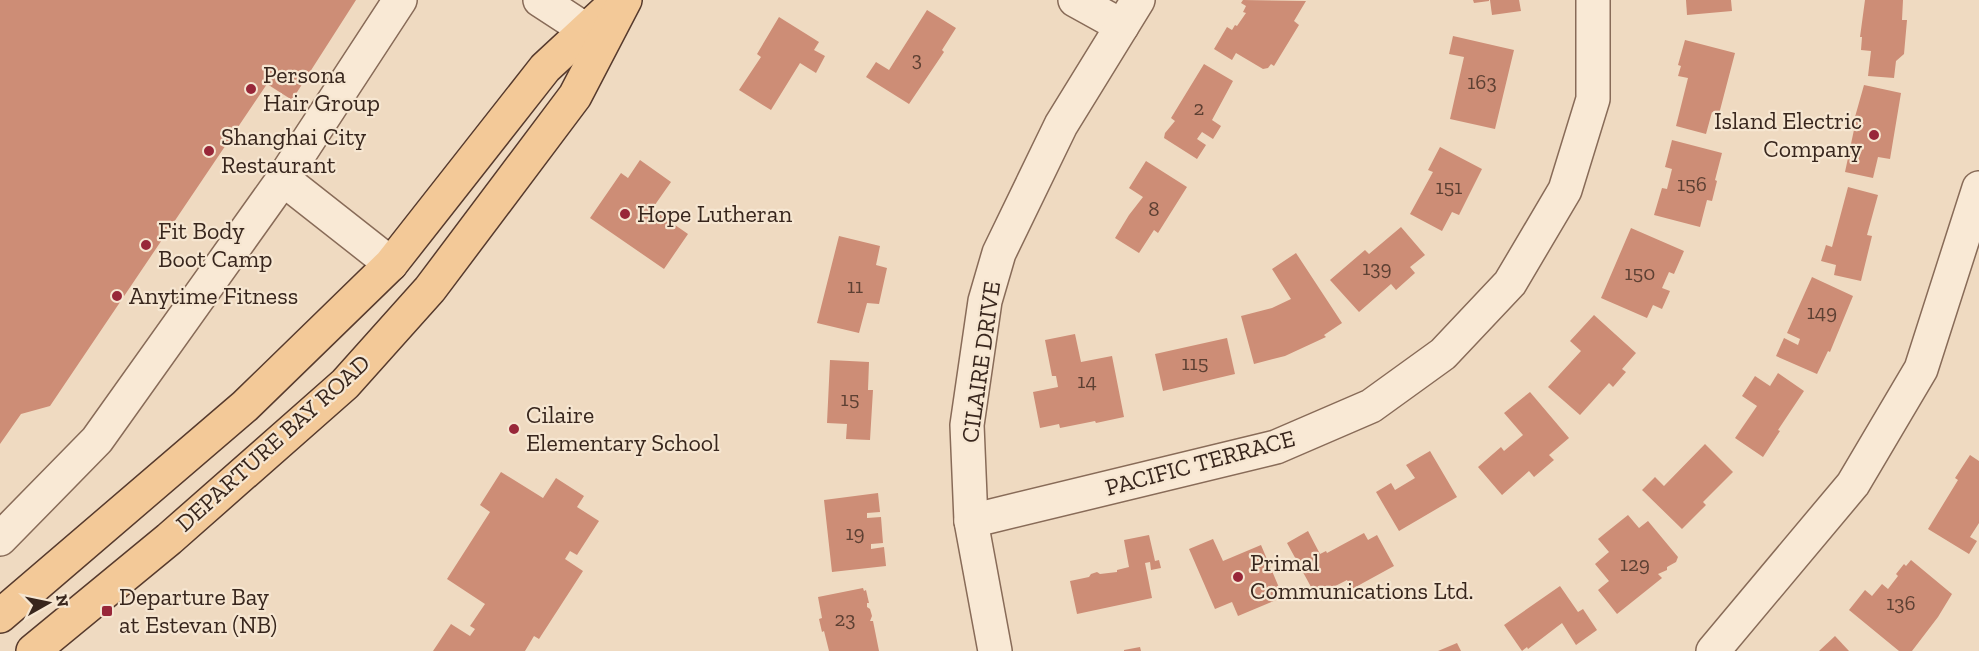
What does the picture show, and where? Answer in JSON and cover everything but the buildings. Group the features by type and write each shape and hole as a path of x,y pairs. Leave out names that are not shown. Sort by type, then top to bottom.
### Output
{"main road":[{"name":"DEPARTURE BAY ROAD","path":"0,616 245,406 392,264 545,68 619,0"},
{"name":"DEPARTURE BAY ROAD","path":"33,651 169,538 345,384 430,289 574,96 625,0"}],"street":[{"path":"0,539 97,440 283,179 400,0"},
{"path":"540,0 586,30"},
{"path":"1075,0 1130,13"},
{"name":"PACIFIC TERRACE","path":"971,521 1276,447 1371,406 1443,354 1510,283 1565,190 1593,99 1593,0"},
{"name":"CILAIRE DRIVE","path":"995,651 971,521 967,425 985,301 999,253 1061,125 1130,13"},
{"path":"283,179 392,264"},
{"path":"1713,651 1853,484 1921,369 1979,188"}],"place":[{"name":"Persona Hair Group","path":"251,89"},
{"name":"Island Electric Company","path":"1874,135"},
{"name":"Shanghai City Restaurant","path":"209,151"},
{"name":"Hope Lutheran","path":"625,214"},
{"name":"Fit Body Boot Camp","path":"146,245"},
{"name":"Anytime Fitness","path":"117,296"},
{"name":"Cilaire Elementary School","path":"514,429"},
{"name":"Primal Communications Ltd.","path":"1238,577"},
{"name":"Departure Bay at Estevan (NB)","path":"107,611"}]}
